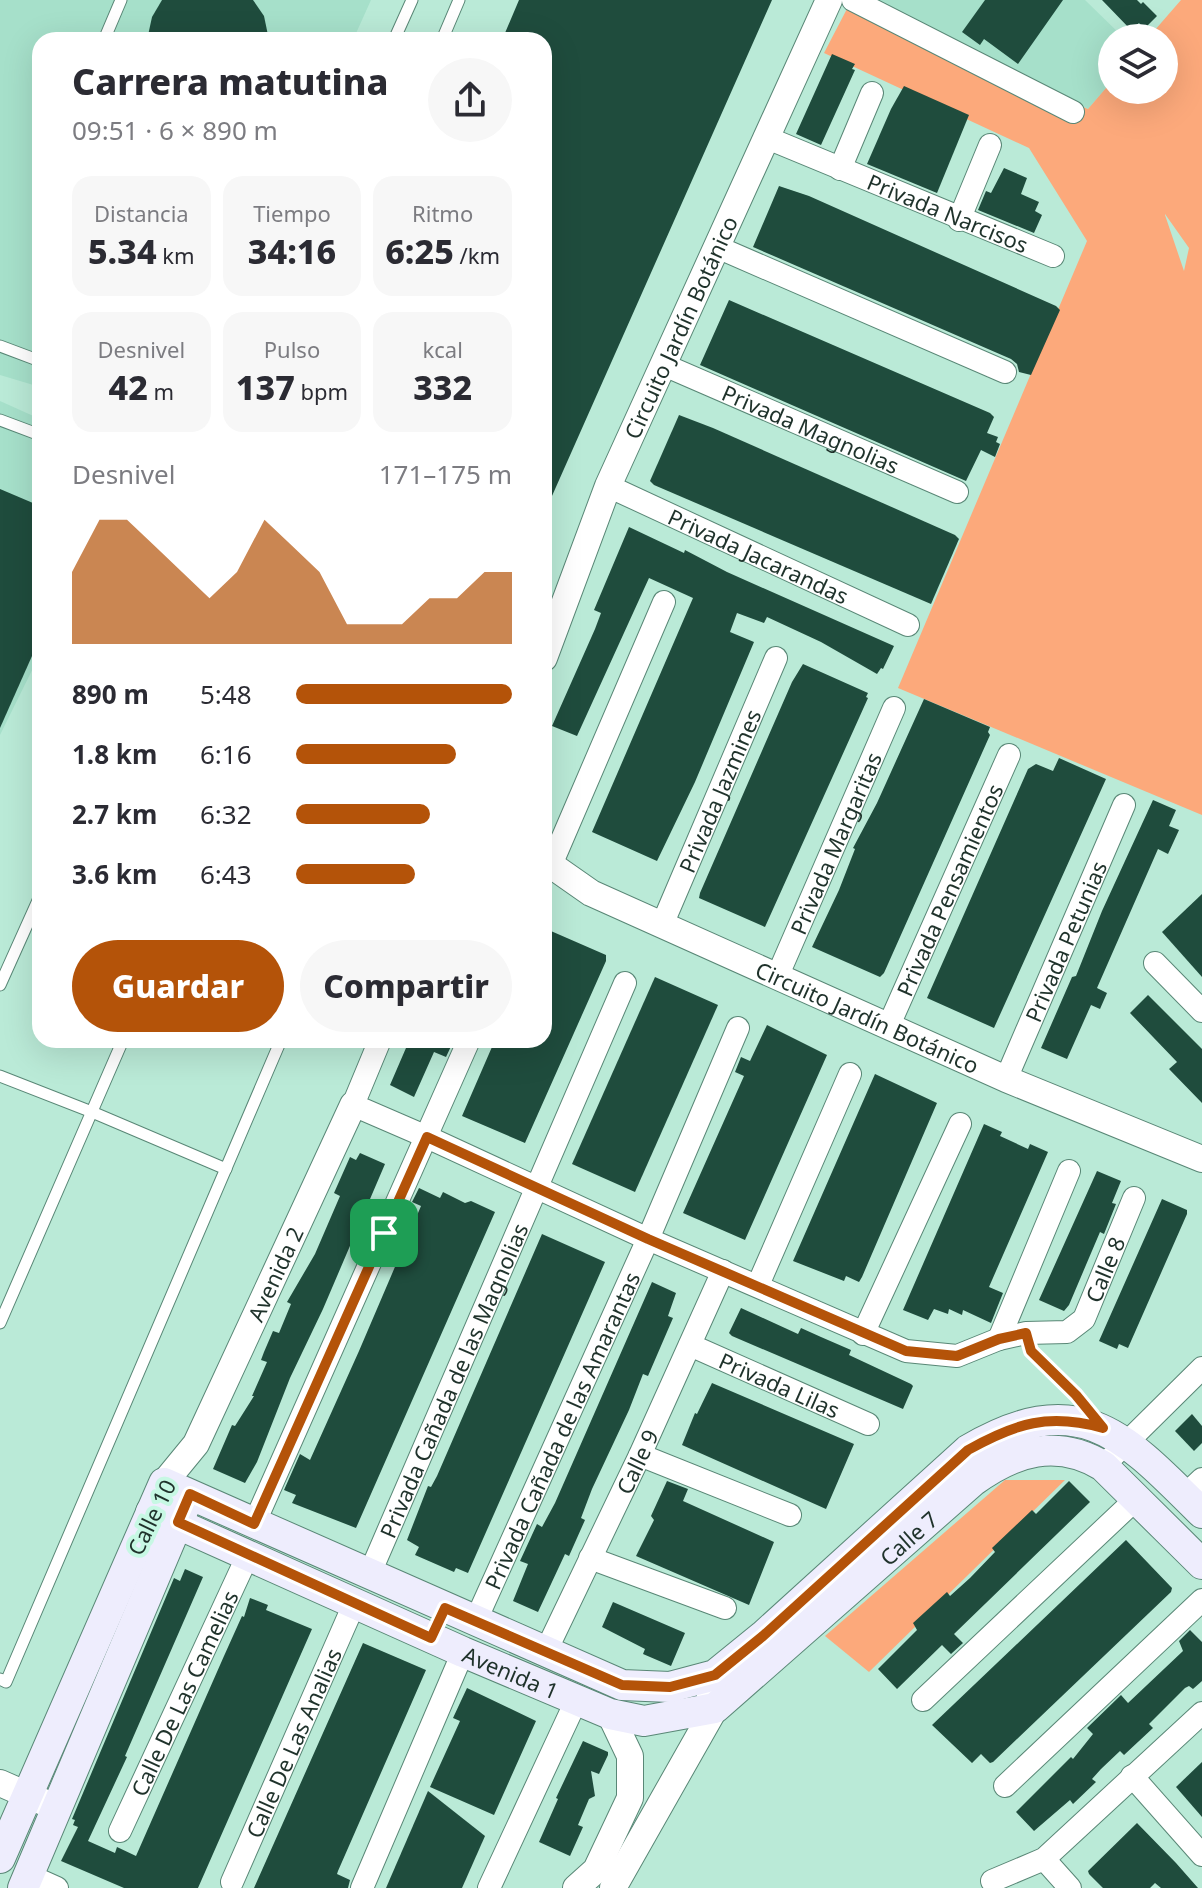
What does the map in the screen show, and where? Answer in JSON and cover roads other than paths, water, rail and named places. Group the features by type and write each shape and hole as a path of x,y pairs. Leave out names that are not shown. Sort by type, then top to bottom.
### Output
{"main road":[{"name":"Calle 7","path":"622,1685 670,1687 715,1675 763,1636 968,1450 996,1434 1024,1425 1073,1420 1114,1435"},
{"path":"1114,1435 1196,1496"},
{"name":"Calle 7","path":"715,1708 994,1465 1018,1455 1044,1450 1086,1456 1103,1466"},
{"path":"1103,1466 1202,1564"},
{"name":"Avenida 1","path":"177,1488 622,1685"},
{"name":"Calle 10","path":"25,1882 57,1808 177,1488"},
{"name":"Avenida 1","path":"164,1517 431,1638 610,1714"},
{"name":"Calle 10","path":"0,1858 14,1789 164,1517"},
{"path":"610,1714 644,1721 715,1708"}],"street":[{"name":"Circuito Jardín Botánico","path":"552,636 608,486 829,0"},
{"path":"853,0 1073,112"},
{"name":"Privada Narcisos","path":"840,169 872,93"},
{"name":"Privada Narcisos","path":"765,137 959,220 1053,256"},
{"path":"959,220 990,145"},
{"path":"717,247 1005,372"},
{"name":"Privada Magnolias","path":"664,365 957,492"},
{"name":"Privada Jacarandas","path":"608,486 908,625"},
{"path":"552,851 664,602"},
{"name":"Privada Jazmines","path":"662,925 776,658"},
{"name":"Privada Margaritas","path":"777,977 894,708"},
{"name":"Privada Pensamientos","path":"889,1025 1009,755"},
{"name":"Privada Petunias","path":"1006,1079 1124,805"},
{"name":"Circuito Jardín Botánico","path":"552,863 591,893 1006,1079 1202,1159"},
{"path":"1155,963 1202,1011"},
{"name":"Privada Cañada de las Magnolias","path":"370,1573 625,983"},
{"name":"Privada Cañada de las Amarantas","path":"476,1620 648,1239 738,1028"},
{"path":"353,1105 377,1048"},
{"path":"254,1524 466,1048"},
{"path":"758,1285 850,1074"},
{"name":"Calle 8","path":"353,1105 863,1334 906,1351 948,1357 1026,1333 1067,1332 1084,1319 1134,1198"},
{"name":"Avenida 2","path":"196,1444 353,1105"},
{"path":"863,1334 960,1124"},
{"path":"999,1339 1069,1171"},
{"name":"Calle 9","path":"546,1651 640,1455 723,1271"},
{"name":"Privada Lilas","path":"690,1345 868,1424"},
{"path":"1103,1466 1114,1435 1202,1368"},
{"name":"Calle 10","path":"177,1488 196,1444"},
{"path":"640,1455 790,1515"},
{"path":"923,1700 1136,1499"},
{"name":"Calle De Las Camelias","path":"120,1831 248,1555"},
{"path":"590,1558 725,1608"},
{"path":"1005,1786 1202,1600"},
{"name":"Calle De Las Analias","path":"232,1882 355,1602"},
{"path":"431,1638 445,1608"},
{"path":"362,1888 463,1652"},
{"path":"704,1678 715,1708"},
{"path":"489,1888 577,1699"},
{"name":"Calle 7","path":"613,1888 715,1708"},
{"path":"992,1881 1044,1859 1202,1713"},
{"path":"576,1888 596,1870 630,1798 630,1756 610,1714"},
{"path":"1132,1776 1202,1855"},
{"path":"14,1789 57,1808"},
{"path":"1044,1859 1070,1888"},
{"path":"25,1882 57,1888"}],"lane":[{"path":"107,32 121,0"},
{"path":"398,32 412,0"},
{"path":"445,32 459,0"},
{"path":"0,346 32,358"},
{"path":"0,420 32,432"},
{"path":"0,985 32,914"},
{"path":"0,1323 120,1048"},
{"path":"0,1679 6,1682 278,1048"},
{"path":"0,1076 226,1169"}]}
